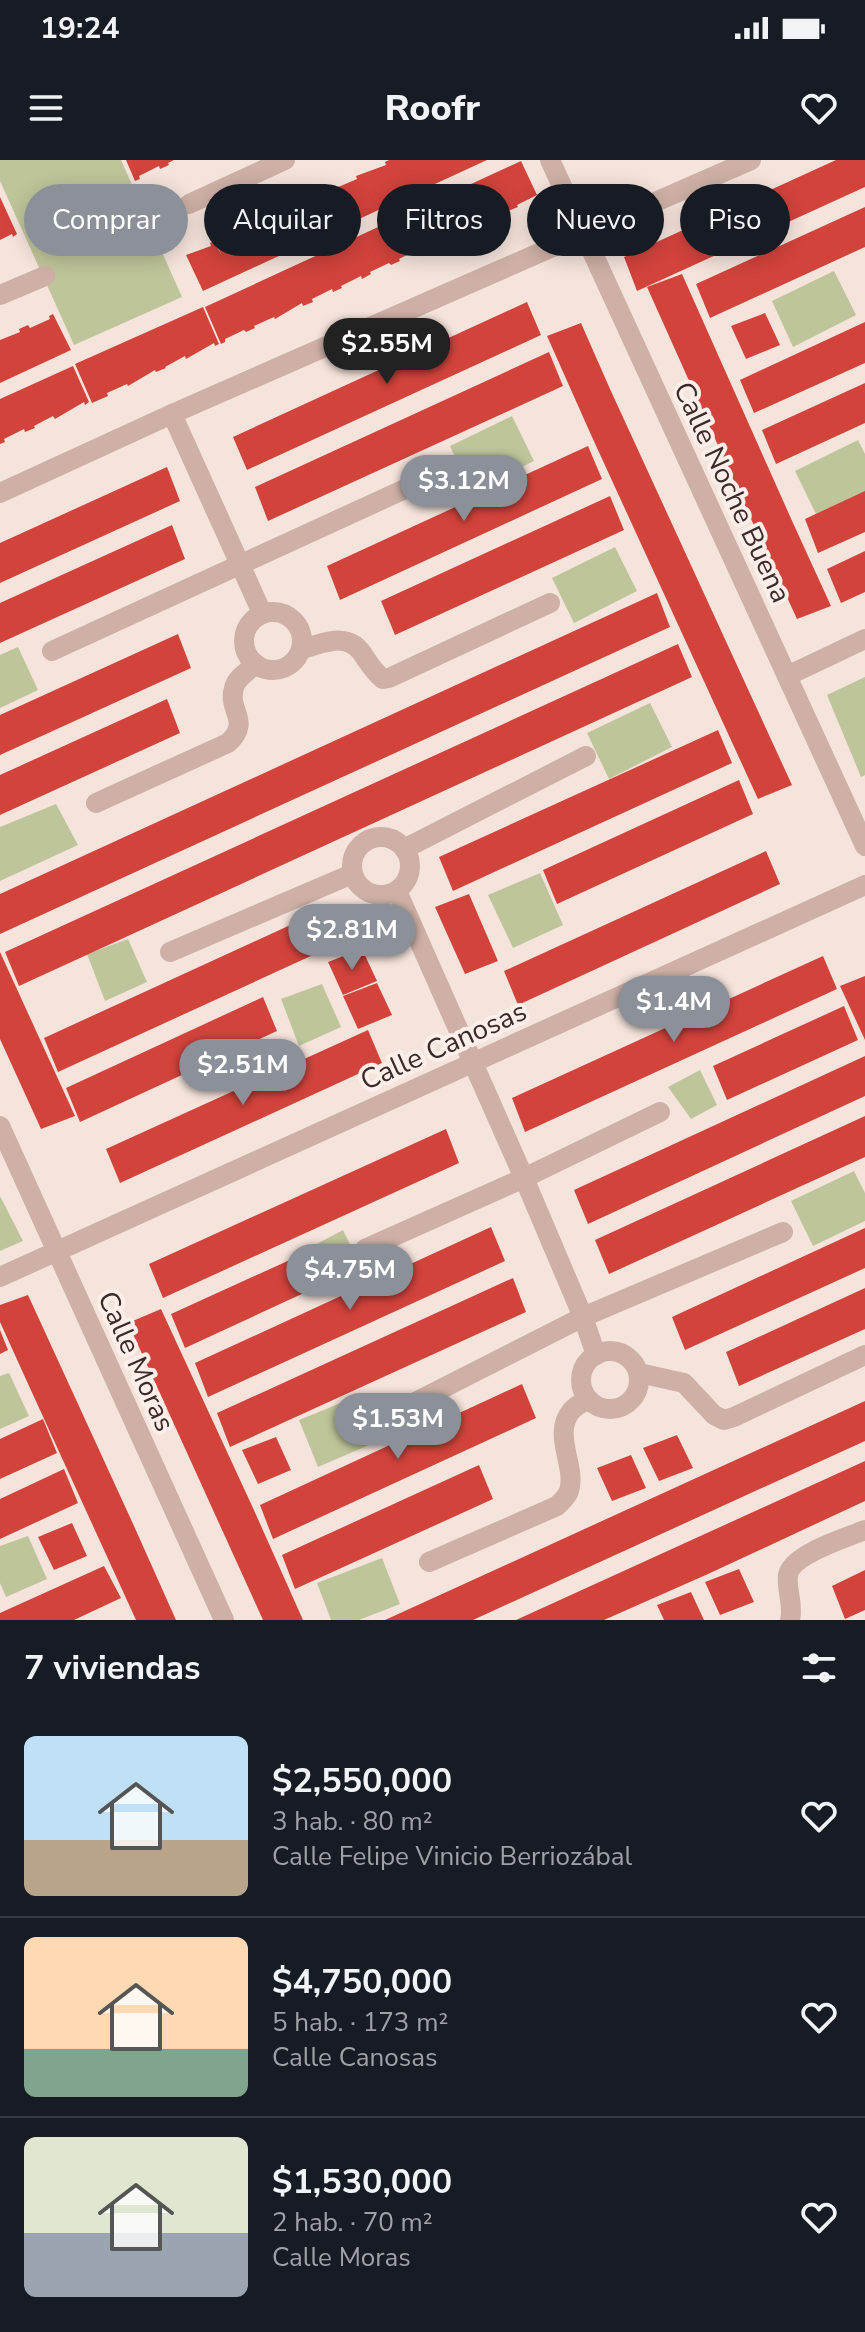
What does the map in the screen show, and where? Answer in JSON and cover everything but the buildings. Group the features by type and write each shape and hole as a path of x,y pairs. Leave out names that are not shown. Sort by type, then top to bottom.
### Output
{"street":[{"path":"189,204 285,160"},
{"name":"Calle Noche Buena","path":"550,160 560,184"},
{"path":"664,198 751,160"},
{"path":"0,493 532,256"},
{"name":"Calle Noche Buena","path":"592,256 865,846"},
{"path":"0,295 45,276"},
{"path":"172,414 262,613"},
{"path":"52,651 442,472"},
{"path":"301,649 350,641 376,674 383,679 389,678 550,603"},
{"path":"278,612 293,619 301,632 301,649 288,666 277,670 266,669 256,664 246,652 244,637 250,622 262,613 278,612"},
{"path":"787,676 865,639"},
{"path":"96,803 228,743 237,735 239,724 234,687 239,678 256,664"},
{"path":"404,849 586,756"},
{"path":"381,837 394,840 404,849 410,872 397,891 384,896 371,894 359,886 352,874 352,861 357,849 368,840 381,837"},
{"path":"170,952 352,874"},
{"name":"Calle Canosas","path":"0,1277 865,885"},
{"path":"397,891 524,1178 596,1355"},
{"path":"365,1249 524,1178 660,1112"},
{"name":"Calle Moras","path":"0,1126 224,1620"},
{"path":"392,1414 583,1317 783,1232"},
{"path":"609,1351 622,1353 632,1361 639,1373 636,1394 618,1408 596,1406 582,1387 586,1363 596,1355 609,1351"},
{"path":"639,1373 684,1383 714,1415 724,1420 865,1355"},
{"path":"429,1562 557,1506 566,1497 570,1487 563,1434 572,1410 588,1399"},
{"path":"790,1620 788,1575 793,1564 804,1556 865,1530"}],"green space":[{"path":"0,160 121,160 132,184 24,184 24,234 0,181"},
{"path":"34,256 164,256 182,297 74,345"},
{"path":"834,271 856,315 793,347 772,301"},
{"path":"512,416 534,461 471,492 450,446"},
{"path":"858,440 865,454 865,492 817,516 795,471"},
{"path":"615,547 637,591 574,623 552,578"},
{"path":"18,647 38,690 0,708 0,655"},
{"path":"865,677 865,775 861,777 827,695"},
{"path":"650,703 672,747 609,779 587,733"},
{"path":"56,804 78,845 0,881 0,827"},
{"path":"540,873 563,925 513,948 488,895"},
{"path":"128,939 147,982 105,1001 87,954"},
{"path":"322,984 341,1027 299,1046 281,999"},
{"path":"700,1070 717,1105 691,1119 668,1087"},
{"path":"854,1171 865,1193 865,1221 813,1246 791,1201"},
{"path":"0,1196 23,1241 0,1251"},
{"path":"343,1230 360,1265 334,1279 311,1247"},
{"path":"9,1373 29,1416 0,1429 0,1376"},
{"path":"363,1394 383,1439 318,1467 299,1420"},
{"path":"28,1536 47,1579 6,1597 0,1583 0,1546"},
{"path":"382,1558 400,1604 359,1620 331,1620 317,1583"}]}
